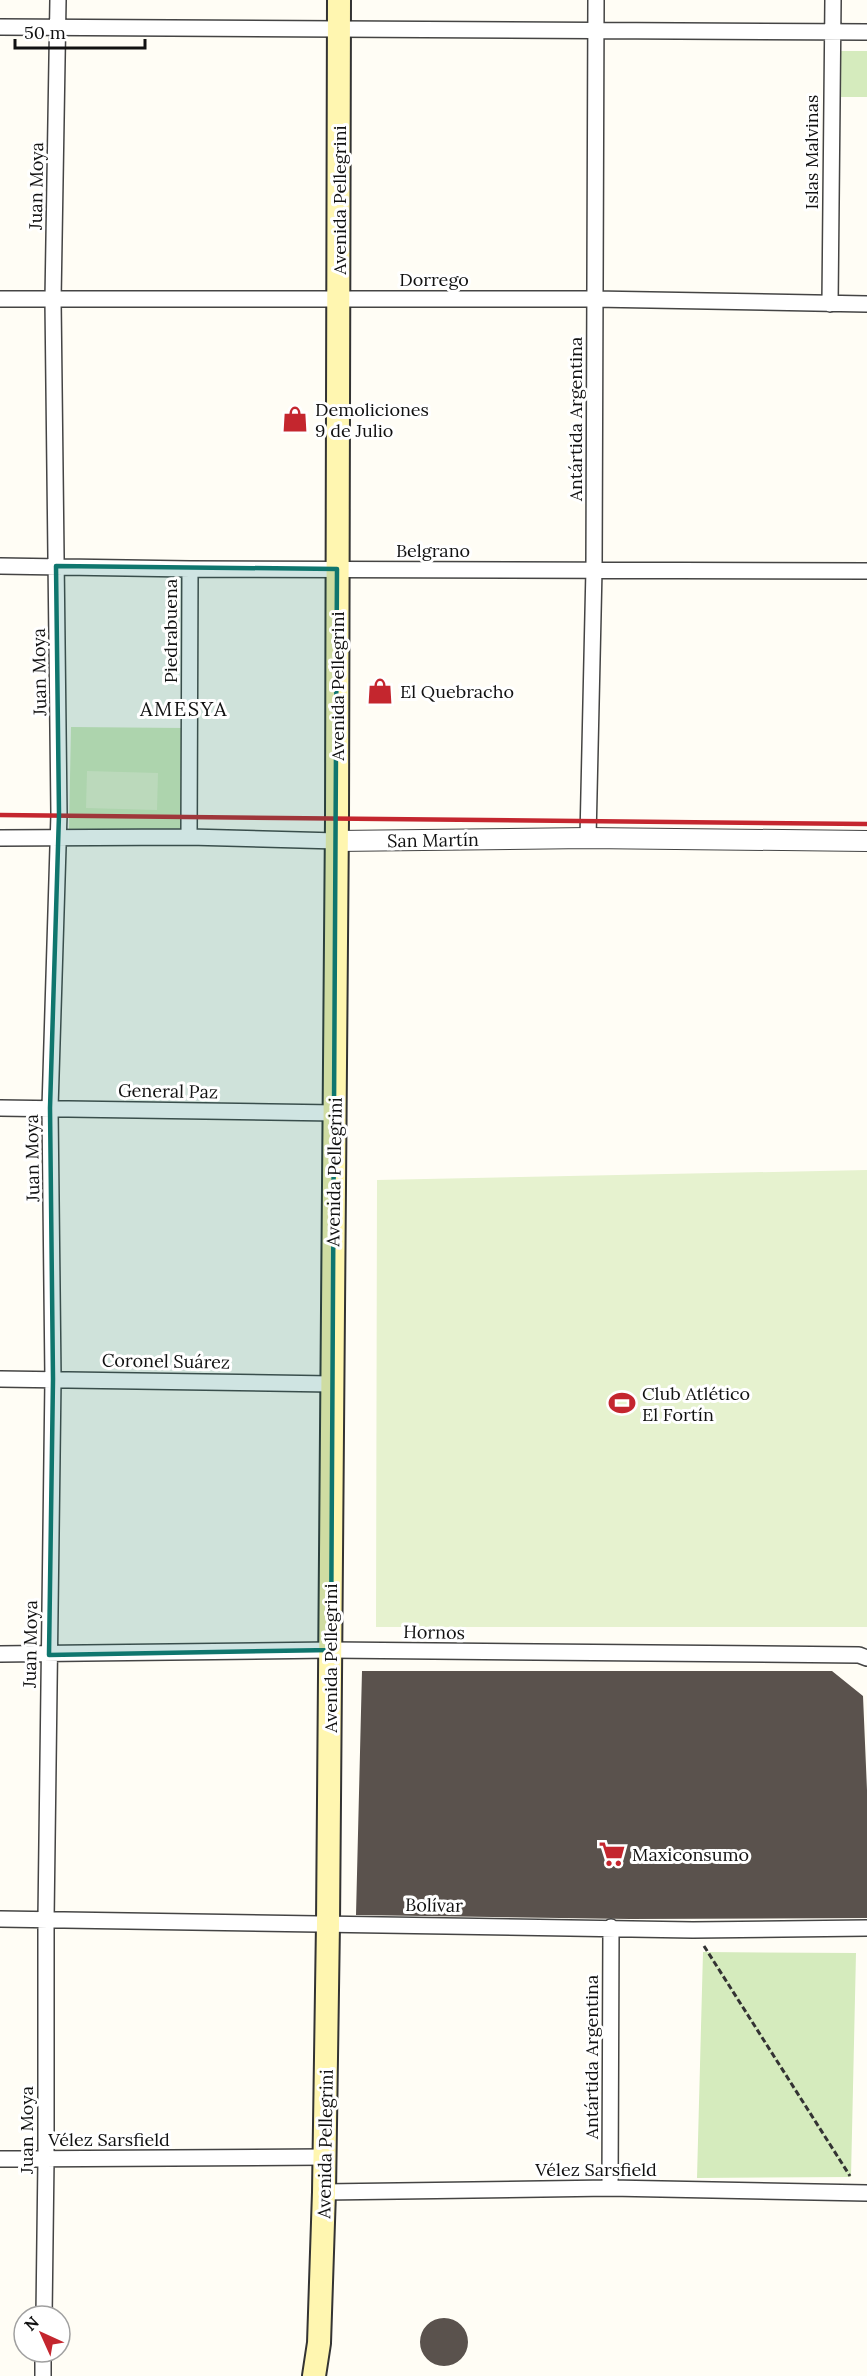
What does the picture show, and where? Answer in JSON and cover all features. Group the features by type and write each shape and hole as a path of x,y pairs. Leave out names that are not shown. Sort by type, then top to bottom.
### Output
{"main road":[{"name":"Avenida Pellegrini","path":"314,2376 319,2343 326,2157 337,841 339,0"},
{"name":"Avenida Pellegrini","path":"319,2343 324,2376"}],"street":[{"name":"Juan Moya","path":"44,2304 46,1920 53,1379 51,1108 58,838 59,675 53,300 58,0"},
{"name":"Antártida Argentina","path":"588,838 594,569 596,0"},
{"name":"Islas Malvinas","path":"830,304 832,0"},
{"path":"0,27 867,32"},
{"name":"Dorrego","path":"0,299 594,299 867,304"},
{"name":"Belgrano","path":"0,566 190,569 867,571"},
{"name":"Piedrabuena","path":"189,837 190,569"},
{"name":"San Martín","path":"0,838 189,837 337,841 588,838 867,841"},
{"name":"General Paz","path":"0,1108 335,1113"},
{"name":"Coronel Suárez","path":"0,1378 331,1384"},
{"name":"Hornos","path":"0,1654 331,1650 859,1655 867,1658"},
{"name":"Bolívar","path":"0,1919 693,1929 867,1928"},
{"name":"Antártida Argentina","path":"610,2188 611,1927"},
{"name":"Vélez Sarsfield","path":"0,2159 326,2157"},
{"name":"Vélez Sarsfield","path":"324,2192 610,2188 864,2193"}],"path":[{"path":"693,1929 864,2193"}],"highlighted area":[{"path":"56,566 337,569 331,1650 49,1655 53,1379 50,1108 59,814"}],"green space":[{"path":"839,51 867,51 867,97 838,97"},
{"path":"71,727 184,728 182,830 69,829"},
{"path":"87,771 158,773 157,810 86,808"},
{"name":"Club Atlético El Fortín","path":"867,1170 867,1627 376,1627 377,1180"},
{"path":"703,1952 856,1953 851,2177 697,2178"}],"building":[{"name":"Maxiconsumo","path":"362,1671 832,1671 863,1696 867,1790 867,1918 630,1919 356,1915"},
{"path":"439,2318 449,2318 464,2328 468,2342 467,2351 458,2362 449,2366 439,2366 424,2356 420,2347 420,2337 430,2322"}],"railway":[{"path":"0,815 867,824"}],"place":[{"name":"Demoliciones 9 de Julio","path":"295,419"},
{"name":"El Quebracho","path":"380,691"},
{"name":"Club Atlético El Fortín","path":"622,1403"},
{"name":"Maxiconsumo","path":"612,1854"}],"district":[{"name":"AMESYA","path":"184,708"}]}
